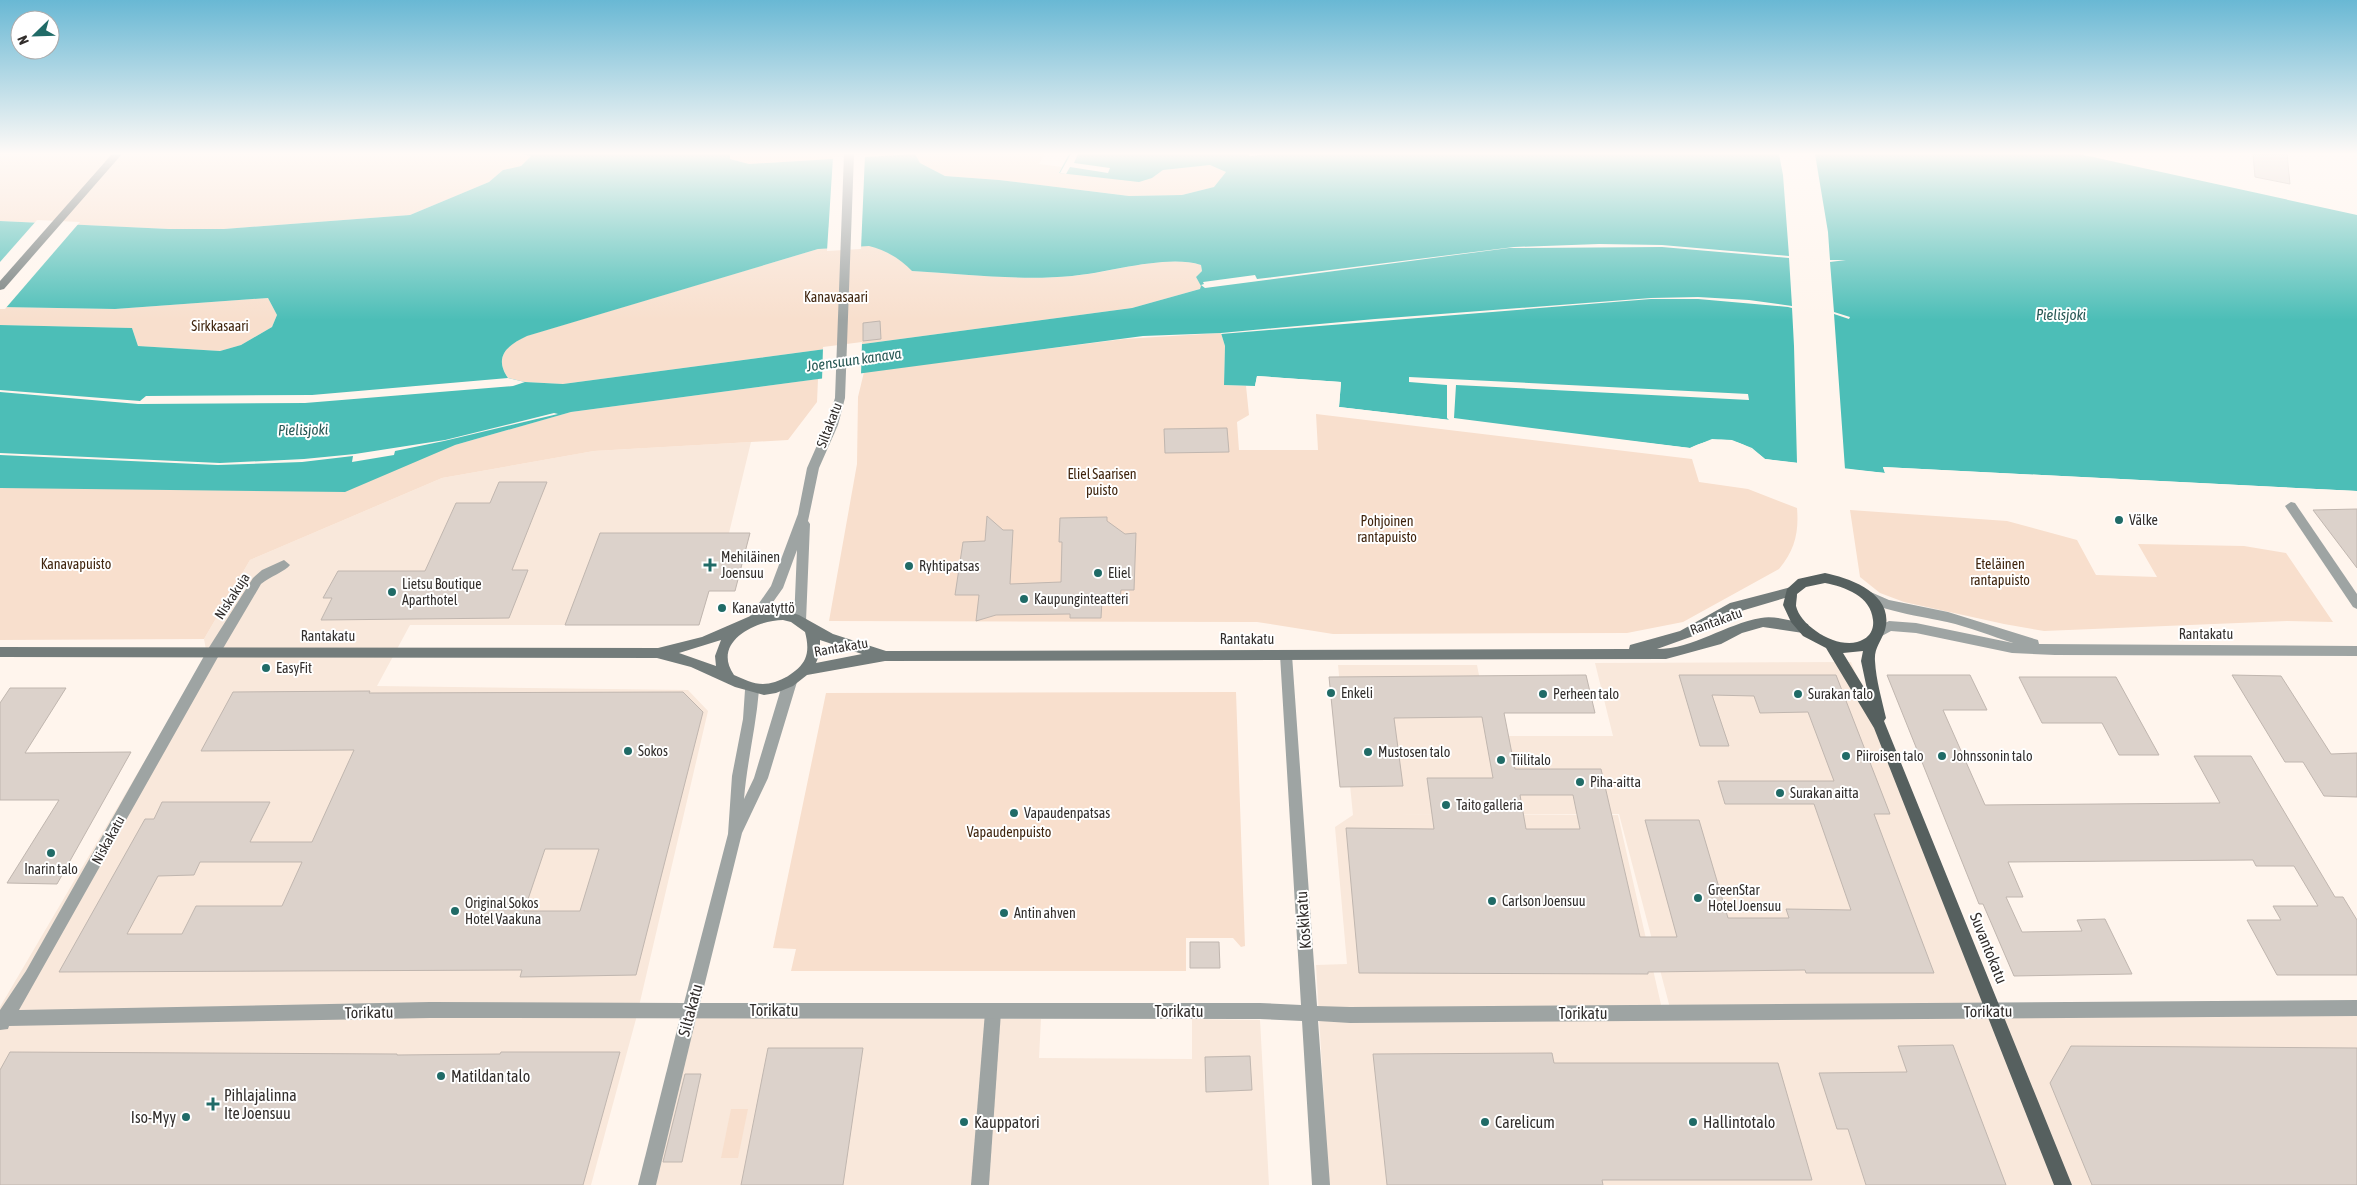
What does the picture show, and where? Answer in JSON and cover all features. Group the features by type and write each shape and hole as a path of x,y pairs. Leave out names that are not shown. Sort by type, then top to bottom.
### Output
{"main road":[{"path":"0,286 69,209"},
{"path":"1826,578 1845,582 1866,595 1877,609 1881,621 1880,632 1870,642 1859,647 1831,646 1802,628 1793,616 1789,604 1791,592 1798,584 1810,579 1826,578"},
{"name":"Rantakatu","path":"1610,655 1662,643 1691,631 1726,610 1748,602 1776,598 1791,592"},
{"path":"779,615 800,621 811,630 815,649 812,660 804,671 790,682 771,689 752,690 730,681 721,669 721,653 728,638 742,626 754,620 779,615"},
{"name":"Rantakatu","path":"804,671 844,662 885,656 1666,654 1716,640 1738,629 1763,622 1802,628"},
{"name":"Rantakatu","path":"0,652 657,653 705,641 742,626"},
{"name":"Rantakatu","path":"811,630 885,656"},
{"name":"Suvantokatu","path":"1870,642 1868,661 1880,726"},
{"name":"Suvantokatu","path":"1831,646 1880,726 2064,1185"},
{"name":"Rantakatu","path":"657,653 700,664 730,681"}],"street":[{"name":"Siltakatu","path":"800,621 804,514 813,468 832,424 840,398 846,209"},
{"path":"2291,506 2357,604"},
{"name":"Siltakatu","path":"754,620 777,588 804,514"},
{"name":"Niskakuja","path":"213,653 257,581 266,573 284,565"},
{"name":"Rantakatu","path":"1866,595 1888,604 1948,617 2055,650"},
{"name":"Rantakatu","path":"1880,632 1889,626 1916,628 2012,648 2055,650 2357,651"},
{"name":"Niskakatu","path":"2,1020 31,976 213,653"},
{"name":"Koskikatu","path":"1286,655 1321,1185"},
{"name":"Siltakatu","path":"735,834 761,778 790,682"},
{"name":"Siltakatu","path":"647,1185 735,834 739,776 750,719 752,690"},
{"name":"Torikatu","path":"2,1020 430,1010 1260,1011 1350,1015 2357,1008"},
{"path":"980,1185 993,1012"}],"shaded area":[{"path":"751,442 729,533 750,533 735,591 709,591 699,625 410,625 377,686 688,690 708,711 636,1019 591,1185 0,1185 0,1007 207,655 204,639 250,560 442,478 594,451"},
{"path":"1851,662 1990,1007 1793,1004 1670,1008 1619,814 1394,815 1618,815 1664,1018 2357,1013 2357,1185 1329,1185 1316,965 1347,964 1335,827 1353,815 1338,665 1477,665 1491,736 1613,736 1595,663"},
{"name":"Kauppatori","path":"688,1018 1041,1019 1039,1058 1192,1059 1192,1019 1260,1020 1269,1185 647,1185"}],"green space":[{"path":"0,209 424,209 410,215 224,229 169,229 0,221"},
{"name":"Kanavasaari","path":"868,243 904,261 912,271 992,276 1033,278 1073,276 1138,265 1187,262 1201,265 1202,271 1196,277 1202,287 1132,308 563,384 525,382 508,378 504,370 502,357 508,347 526,336 818,249"},
{"name":"Sirkkasaari","path":"268,298 277,315 272,327 241,345 220,351 138,346 132,328 0,325 0,307 115,309"},
{"path":"1221,333 1225,346 1224,385 1246,386 1249,415 1237,422 1239,450 1318,450 1316,414 1692,459 1699,482 1748,489 1797,508 1795,540 1789,555 1779,569 1683,622 1627,633 1333,634 1257,622 829,621 857,464 858,397 864,372 1124,339"},
{"name":"Kanavapuisto","path":"818,379 817,402 788,440 594,451 442,478 250,560 204,639 0,640 0,488 455,445 571,412"},
{"name":"Eteläinen rantapuisto","path":"1850,510 2007,521 2077,540 2096,575 2157,577 2138,544 2244,546 2286,553 2333,622 2287,621 2044,631 1904,602 1880,593 1860,577"},
{"name":"Vapaudenpuisto","path":"1236,692 1245,946 1241,947 1233,938 1186,938 1186,971 791,971 796,949 773,948 826,693"},
{"path":"731,1109 748,1109 738,1158 721,1158"}],"water":[{"name":"Pielisjoki","path":"424,209 2331,209 2357,215 2357,491 1883,467 1885,473 1765,459 1747,446 1729,440 1710,441 1690,448 1339,407 1341,382 1257,376 1255,386 1224,385 1225,346 1221,333 1143,336 571,412 455,445 345,492 0,488 0,325 132,328 138,346 220,351 241,345 272,327 277,315 268,298 115,309 0,307 0,221 169,229 224,229 410,215","holes":["869,246 898,259 912,271 1032,278 1072,276 1155,263 1187,262 1201,265 1202,271 1196,277 1201,286 1200,289 1132,308 563,384 525,382 508,378 504,370 502,357 505,352 514,343 527,336 818,249"]}],"pier":[{"path":"830,209 863,209 861,249 827,251"},
{"path":"1786,209 1824,209 1830,260 1846,260 1830,262 1834,312 1850,317 1849,319 1834,314 1845,469 1885,473 1883,467 2357,491 2357,494 1886,470 1886,476 1764,460 1751,449 1732,442 1713,441 1691,449 1337,408 1338,384 1259,378 1258,386 1255,386 1257,376 1341,382 1339,407 1449,420 1447,418 1447,385 1409,382 1409,377 1748,394 1749,400 1456,385 1454,418 1690,448 1712,439 1732,440 1752,448 1765,459 1797,463 1792,308 1788,307 1698,299 1651,299 1221,334 1375,319 1651,298 1698,297 1749,300 1792,306 1789,258 1662,247 1509,248 1205,288 1201,285 1204,284 1203,282 1255,275 1257,279 1514,247 1599,244 1662,245 1789,256"},
{"path":"37,220 80,222 5,309 0,309 0,262"},
{"path":"862,342 861,375 822,381 823,347"},
{"path":"508,378 525,382 513,386 305,403 138,404 0,392 0,390 140,401 146,396 312,395"},
{"path":"554,413 558,414 444,441 395,451 394,455 352,462 353,456 302,462 218,465 0,455 0,453 220,463 304,459 355,454 445,440"}],"building":[{"path":"880,321 881,339 863,341 863,323"},
{"path":"1227,428 1229,452 1165,453 1164,429"},
{"path":"499,482 547,482 512,570 528,570 509,618 321,620 332,598 323,598 338,571 425,571 456,503 490,503"},
{"path":"2357,509 2357,568 2313,510"},
{"name":"Eliel","path":"987,516 1003,530 1013,530 1010,584 1061,582 1062,542 1059,542 1060,518 1107,517 1107,521 1125,534 1136,533 1134,590 1121,590 1120,597 1102,600 1101,618 1070,618 1070,614 996,615 976,621 979,595 955,595 963,542 985,541"},
{"path":"600,533 750,533 735,591 709,591 699,625 565,625"},
{"path":"1586,675 1595,713 1504,713 1515,769 1601,769 1640,937 1677,937 1645,820 1699,820 1728,918 1789,918 1786,909 1851,910 1814,804 1725,804 1718,781 1834,781 1808,712 1760,713 1754,696 1712,695 1729,746 1700,746 1679,675 1836,675 1890,814 1874,814 1934,973 1806,973 1805,970 1648,972 1648,974 1359,973 1346,828 1434,829 1427,778 1493,778 1482,717 1394,718 1403,786 1340,787 1329,677","holes":["1520,795 1573,795 1580,829 1526,829"]},
{"path":"1887,675 1970,675 1987,710 1943,710 1985,805 2220,803 2194,756 2251,756 2335,897 2343,897 2357,920 2357,975 2277,975 2247,920 2281,920 2273,906 2318,906 2294,866 2256,866 2253,860 2008,862 2023,897 2006,897 2022,932 2082,931 2077,920 2105,919 2132,974 2014,976 1983,904 1979,904"},
{"path":"2232,675 2281,676 2331,754 2357,753 2357,797 2324,796 2303,762 2285,762"},
{"path":"2019,677 2116,677 2159,755 2119,755 2102,723 2042,723"},
{"path":"10,688 66,688 25,753 131,752 57,884 7,883 59,800 0,800 0,703"},
{"path":"233,692 683,692 703,712 636,975 520,977 522,970 59,972 145,819 154,819 162,802 270,802 250,842 312,842 354,750 201,751","holes":["545,849 599,849 580,911 524,911","200,862 302,862 282,906 196,906 182,934 127,934 158,876 194,875"]},
{"path":"1190,942 1219,942 1220,968 1190,968"},
{"path":"1953,1045 2006,1185 1866,1185 1848,1129 1837,1129 1819,1073 1907,1072 1898,1046"},
{"path":"2071,1046 2357,1048 2357,1185 2092,1185 2050,1083"},
{"path":"768,1048 863,1048 843,1185 741,1185"},
{"name":"Iso-Myy","path":"10,1052 397,1055 500,1054 501,1052 620,1052 583,1185 0,1185 0,1070"},
{"path":"1552,1053 1554,1063 1778,1063 1812,1180 1602,1180 1603,1185 1387,1185 1373,1054"},
{"path":"1250,1056 1252,1090 1206,1092 1205,1057"},
{"path":"685,1074 701,1074 682,1162 663,1162"}],"place":[{"name":"Välke","path":"2119,520"},
{"name":"Mehiläinen Joensuu","path":"710,565"},
{"name":"Ryhtipatsas","path":"909,566"},
{"name":"Eliel","path":"1098,573"},
{"name":"Lietsu Boutique Aparthotel","path":"392,592"},
{"name":"Kaupunginteatteri","path":"1024,599"},
{"name":"Kanavatyttö","path":"722,608"},
{"name":"EasyFit","path":"266,668"},
{"name":"Enkeli","path":"1331,693"},
{"name":"Perheen talo","path":"1543,694"},
{"name":"Surakan talo","path":"1798,694"},
{"name":"Sokos","path":"628,751"},
{"name":"Mustosen talo","path":"1368,752"},
{"name":"Piiroisen talo","path":"1846,756"},
{"name":"Johnssonin talo","path":"1942,756"},
{"name":"Tiilitalo","path":"1501,760"},
{"name":"Piha-aitta","path":"1580,782"},
{"name":"Surakan aitta","path":"1780,793"},
{"name":"Taito galleria","path":"1446,805"},
{"name":"Vapaudenpatsas","path":"1014,813"},
{"name":"Inarin talo","path":"51,853"},
{"name":"GreenStar Hotel Joensuu","path":"1698,898"},
{"name":"Carlson Joensuu","path":"1492,901"},
{"name":"Original Sokos Hotel Vaakuna","path":"455,911"},
{"name":"Antin ahven","path":"1004,913"},
{"name":"Matildan talo","path":"441,1076"},
{"name":"Pihlajalinna Ite Joensuu","path":"213,1104"},
{"name":"Iso-Myy","path":"186,1117"},
{"name":"Kauppatori","path":"964,1122"},
{"name":"Carelicum","path":"1485,1122"},
{"name":"Hallintotalo","path":"1693,1122"}],"water label":[{"name":"Joensuun kanava","path":"854,360"}],"park label":[{"name":"Eliel Saarisen puisto","path":"1102,482"},
{"name":"Pohjoinen rantapuisto","path":"1387,530"}]}
